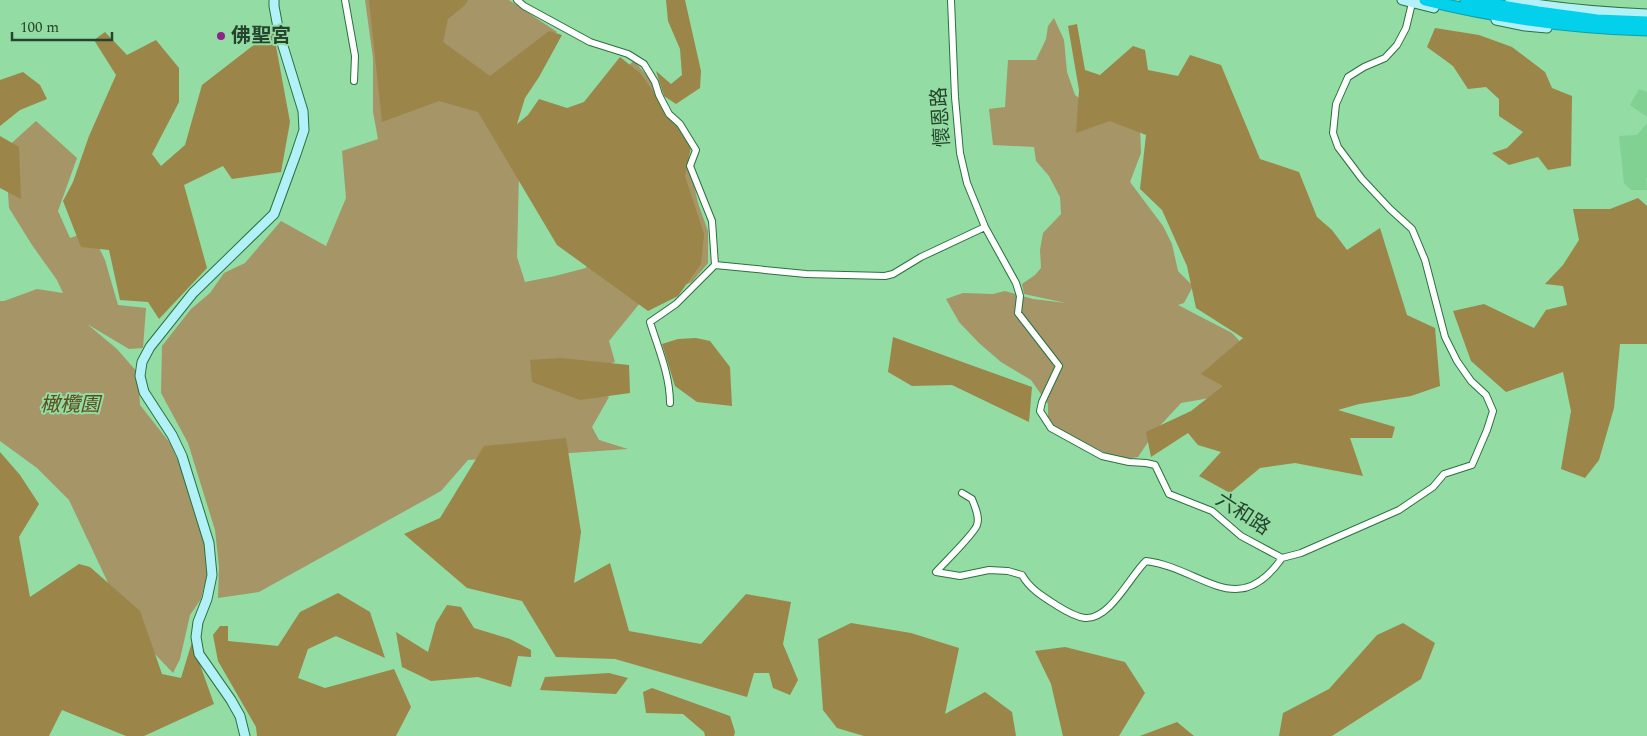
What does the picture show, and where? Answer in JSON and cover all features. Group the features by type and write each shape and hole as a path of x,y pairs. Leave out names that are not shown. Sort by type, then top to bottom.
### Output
{"highway":[{"path":"1425,0 1536,22 1597,29 1647,30"},
{"path":"1466,0 1597,20 1647,22"}],"street":[{"path":"245,736 240,716 199,654 196,637 198,622 207,599 212,575 209,543 182,456 172,435 144,392 140,376 142,362 150,346 193,293 274,214 296,154 304,130 303,111 279,33 274,0"},
{"path":"345,0 355,56 354,81"},
{"path":"517,0 524,6 590,42 628,54 644,64 655,82 659,95 669,114 680,124 696,150 690,166 712,221 715,266"},
{"name":"懷恩路","path":"951,0 960,153 969,189 985,227"},
{"path":"1402,0 1414,1 1525,26 1647,34"},
{"path":"1510,0 1539,5 1647,14"},
{"name":"六和路","path":"985,227 1016,283 1020,296 1018,313 1059,366 1042,402 1040,411 1051,428 1102,456 1128,462 1155,465 1169,494 1212,511 1241,536 1282,558 1301,553 1399,510 1432,487 1444,474 1472,465 1488,430 1493,411 1486,394 1472,382 1457,361 1445,337 1424,260 1412,229 1362,179 1338,147 1333,133 1336,104 1348,77 1364,67 1385,58 1397,45 1406,28 1414,1"},
{"path":"670,403 670,392 650,322 676,304 715,266 806,274 885,276 893,274 920,257 985,227"},
{"path":"962,494 972,499 977,512 978,524 973,533 936,572 960,576 989,570 1022,574 1029,586 1062,608 1085,618 1095,616 1106,610 1146,561 1177,570 1230,590 1238,590 1256,584 1273,571 1282,558"}],"shaded area":[{"path":"369,0 468,0 465,5 448,19 443,42 490,76 549,31 562,35 525,98 517,124 528,115 539,99 567,108 584,102 620,57 641,74 691,147 685,176 704,234 701,264 678,296 648,311 557,245 478,112 439,101 382,122"},
{"path":"666,0 685,0 701,71 700,88 676,104 664,96 656,71 671,84 682,75 680,49 668,21"},
{"path":"1077,24 1085,70 1100,75 1133,46 1145,50 1148,70 1178,76 1190,55 1221,65 1260,159 1299,172 1317,217 1332,230 1347,250 1380,228 1407,315 1435,328 1440,386 1411,396 1359,404 1338,410 1395,427 1392,438 1350,438 1363,476 1295,463 1260,468 1230,493 1199,476 1221,452 1198,445 1188,433 1151,457 1146,432 1191,411 1223,386 1201,374 1243,338 1196,308 1187,266 1162,210 1140,189 1146,135 1110,121 1076,133 1079,90 1068,26"},
{"path":"1435,28 1479,35 1512,47 1545,72 1552,88 1572,96 1571,166 1548,170 1538,157 1509,165 1492,153 1507,148 1523,132 1499,116 1499,99 1486,87 1468,89 1453,66 1427,47"},
{"path":"273,30 290,122 281,172 232,179 223,166 184,185 207,268 159,319 148,302 120,300 109,250 81,247 63,201 73,182 89,136 116,75 94,40 105,32 127,55 156,40 179,68 179,102 152,154 161,166 185,145 202,85"},
{"path":"23,72 40,85 47,99 20,110 0,126 0,80"},
{"path":"1639,89 1647,92 1647,117 1630,105"},
{"path":"1647,123 1647,190 1631,190 1624,183 1619,136 1637,135"},
{"path":"0,136 19,147 21,199 0,188"},
{"path":"1638,198 1647,206 1647,344 1620,344 1614,408 1599,460 1585,478 1561,469 1571,411 1563,372 1506,392 1471,361 1453,311 1484,304 1534,328 1546,310 1567,305 1563,286 1545,284 1563,265 1579,240 1573,209 1610,209"},
{"path":"893,337 1032,387 1029,422 952,385 912,386 888,372"},
{"path":"696,338 710,341 730,367 732,406 697,402 675,386 662,344 678,339"},
{"path":"561,358 629,365 630,393 580,400 532,382 530,360"},
{"path":"566,438 581,532 574,583 610,563 629,631 701,644 746,594 791,602 783,644 798,680 790,695 773,688 769,673 754,673 747,697 615,659 556,657 522,601 467,588 404,534 440,518 484,446"},
{"path":"0,452 20,475 39,504 19,537 30,597 79,564 90,567 140,611 162,674 181,678 192,642 214,704 144,736 126,736 62,710 49,736 0,736"},
{"path":"338,593 370,612 385,658 336,636 308,649 298,678 325,688 394,669 411,707 396,736 257,736 256,727 218,661 213,635 220,626 228,626 228,641 278,646 300,612"},
{"path":"447,605 461,607 474,628 510,639 531,650 531,657 518,656 511,687 478,677 431,681 402,667 396,632 428,652 436,623"},
{"path":"851,623 911,633 959,648 945,714 985,692 1012,712 1016,736 864,736 837,728 823,710 818,639"},
{"path":"1403,623 1435,643 1421,679 1332,736 1279,736 1283,713 1329,689 1377,635"},
{"path":"1065,647 1125,662 1145,693 1119,736 1063,736 1051,684 1035,651"},
{"path":"609,673 628,678 616,694 540,690 545,677"},
{"path":"652,688 730,716 735,732 734,736 705,736 704,732 683,714 646,713 643,692"},
{"path":"1177,722 1194,736 1140,736"}],"green space":[{"path":"365,0 509,0 557,32 517,73 494,104 519,174 517,257 525,282 586,268 600,227 621,71 634,61 649,78 665,113 685,144 698,203 708,231 708,263 692,282 640,303 609,341 615,362 582,372 588,388 609,397 592,427 599,440 628,449 468,460 441,491 259,592 218,598 219,567 215,530 188,443 161,393 162,346 191,309 210,293 224,273 245,263 281,221 326,246 346,198 342,151 378,139 373,112 373,58"},
{"path":"1054,18 1064,40 1067,72 1075,95 1086,103 1140,126 1141,153 1130,182 1163,226 1172,244 1178,271 1193,286 1184,303 1178,305 1232,333 1250,352 1244,392 1181,403 1156,430 1138,457 1119,460 1055,427 1048,417 1048,404 1031,380 1001,362 979,343 959,322 946,299 963,293 993,294 1005,291 1033,299 1066,303 1024,294 1022,284 1041,268 1040,250 1043,233 1061,214 1060,197 1049,176 1036,161 1034,147 993,145 989,109 1005,107 1008,60 1036,60 1046,39 1048,26"},
{"name":"橄欖園","path":"36,121 77,158 58,211 70,238 91,231 105,260 118,305 146,308 143,348 129,349 87,324 117,349 138,373 140,405 170,443 195,500 209,567 201,599 190,615 180,659 173,673 135,633 110,587 69,500 37,468 0,441 0,301 37,289 63,293 57,280 9,208 5,149"}],"place":[{"name":"佛聖宮","path":"221,36"}]}
